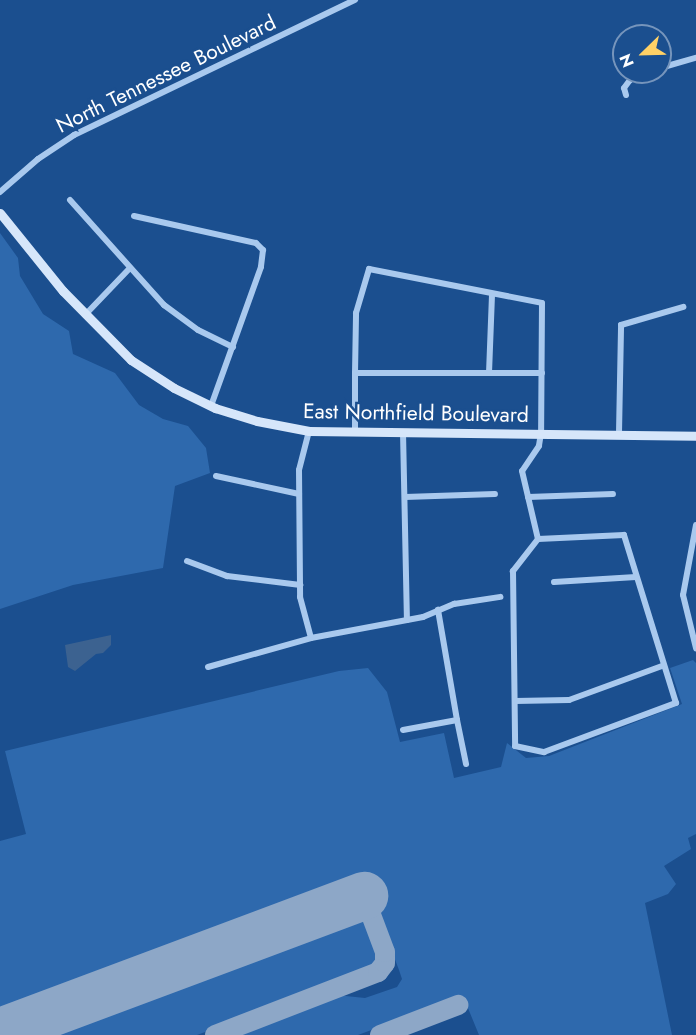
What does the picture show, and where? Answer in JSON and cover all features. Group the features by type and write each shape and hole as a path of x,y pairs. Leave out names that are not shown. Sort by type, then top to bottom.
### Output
{"main road":[{"name":"East Northfield Boulevard","path":"0,213 85,315 131,360 210,406 257,421 309,431 619,433 696,436"}],"street":[{"name":"North Tennessee Boulevard","path":"0,192 38,159 74,135 355,0"},
{"path":"672,65 696,58"},
{"path":"626,95 624,88 627,84"},
{"path":"70,200 129,269 164,305 198,330 233,346"},
{"path":"134,216 256,243 263,250 233,346 210,406"},
{"path":"85,315 129,269"},
{"path":"355,432 356,313 369,269 542,303 541,434 539,446 522,471 538,539"},
{"path":"489,373 492,294"},
{"path":"619,433 621,325 683,307"},
{"path":"356,373 542,373"},
{"path":"309,431 299,470 299,494 300,585 311,638"},
{"path":"404,432 407,620"},
{"path":"216,476 299,494"},
{"path":"405,496 495,494"},
{"path":"528,497 613,494"},
{"path":"696,525 683,595 696,648"},
{"path":"624,535 662,666 676,703 544,752 514,746 513,571 538,539 624,535"},
{"path":"187,561 227,576 300,585"},
{"path":"554,582 636,577"},
{"path":"208,667 311,638 407,620 454,603 500,597"},
{"path":"438,610 466,764"},
{"path":"515,702 570,700 662,666"},
{"path":"403,730 457,720"}],"shaded area":[{"path":"0,233 18,258 20,276 43,314 69,331 73,354 115,373 139,405 163,419 188,426 206,448 210,473 175,486 163,568 73,585 0,609"},
{"path":"111,635 111,645 103,653 96,654 75,671 68,667 65,645"},
{"path":"693,660 696,663 696,834 688,838 691,849 664,866 676,884 668,894 645,903 672,1035 479,1035 463,996 358,1035 232,1035 336,995 365,998 397,987 402,979 363,876 0,1014 0,841 26,834 5,751 339,671 368,668 387,692 400,742 444,733 454,778 501,767 507,743 526,758 549,756 682,704 670,668"},
{"path":"354,916 367,922 379,949 372,969 307,994 197,1035 36,1035"}],"taxiway":[{"path":"215,1035 378,972 385,963 385,952 364,896"},
{"path":"380,1035 458,1005"}],"runway":[{"path":"0,1032 364,896"}]}
